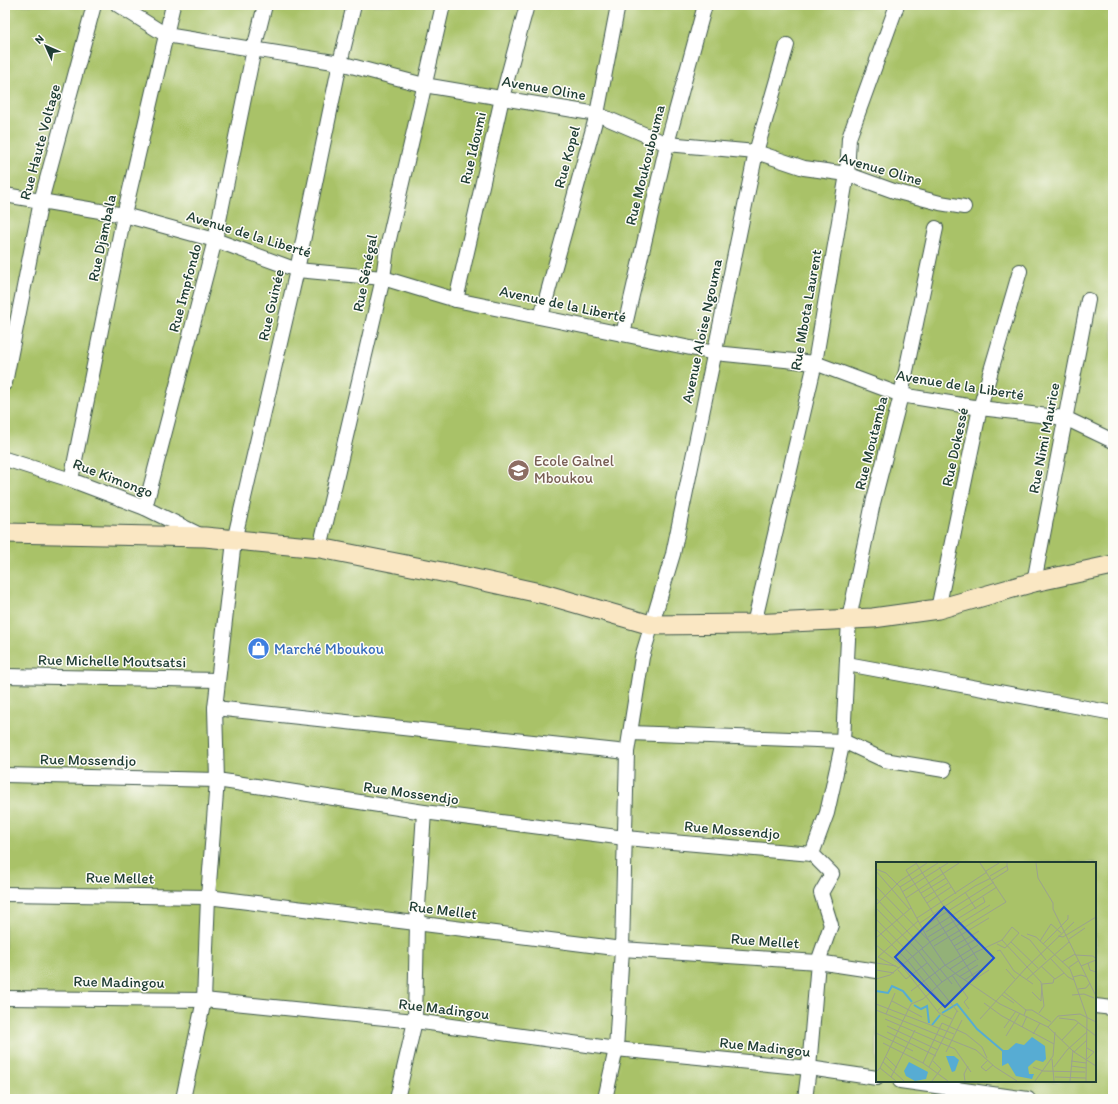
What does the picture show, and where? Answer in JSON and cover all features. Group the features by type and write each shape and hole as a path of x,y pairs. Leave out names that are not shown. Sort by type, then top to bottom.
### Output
{"main road":[{"path":"5,533 205,537 234,541 320,548 544,594 652,625 754,624 873,618 938,609 1034,582 1113,565"}],"street":[{"name":"Rue Haute Voltage","path":"5,384 42,201 94,5"},
{"name":"Avenue Oline","path":"118,5 166,35 340,63 424,85 597,114 667,144 756,152 804,168 847,174 894,191 940,203 964,207"},
{"name":"Rue Djambala","path":"71,480 124,215 173,5"},
{"name":"Rue Impfondo","path":"145,508 215,240 254,48 265,5"},
{"name":"Rue Guinée","path":"183,1099 204,1000 208,897 217,780 215,708 234,541 297,270 340,63 354,5"},
{"name":"Rue Sénégal","path":"320,548 383,278 387,248 443,5"},
{"name":"Rue Idoumi","path":"456,300 502,98 527,5"},
{"name":"Rue Kopel","path":"541,317 597,114 618,5"},
{"name":"Rue Moukoubouma","path":"623,334 667,144 705,5"},
{"name":"Rue Mbota Laurent","path":"754,624 815,363 847,174 849,138 897,5"},
{"name":"Avenue Aloise Ngouma","path":"605,1099 616,1049 622,949 628,752 642,657 673,554 756,152 788,45"},
{"name":"Avenue de la Liberté","path":"5,195 124,215 215,240 297,270 383,278 456,300 715,353 815,363 901,395 980,408 1065,418 1113,441"},
{"name":"Rue Moutamba","path":"812,854 827,812 843,741 848,619 873,504 901,395 936,228"},
{"name":"Rue Dokessé","path":"938,609 980,408 1020,272"},
{"name":"Rue Nimi Maurice","path":"1034,582 1088,300"},
{"name":"Rue Kimongo","path":"5,459 71,480 145,508 205,537"},
{"path":"846,664 1113,713"},
{"name":"Rue Michelle Moutsatsi","path":"5,676 218,680"},
{"path":"215,708 628,752"},
{"path":"630,733 843,741 884,760 944,770"},
{"name":"Rue Mossendjo","path":"5,775 217,780 424,812 625,838 812,854"},
{"path":"397,1099 415,1021 417,923 424,812"},
{"path":"805,1099 818,962 831,925 821,893 832,874 812,854"},
{"name":"Rue Mellet","path":"5,894 208,897 622,949 818,962 876,971"},
{"name":"Rue Madingou","path":"5,998 204,1000 415,1021 616,1049 809,1068 876,1078"},
{"path":"1096,1006 1113,1008"},
{"path":"907,1082 1028,1099"}],"green space":[{"path":"5,5 1113,5 1113,1099 5,1099"}],"place":[{"name":"Ecole Galnel Mboukou","path":"518,470"},
{"name":"Marché Mboukou","path":"259,649"}]}
